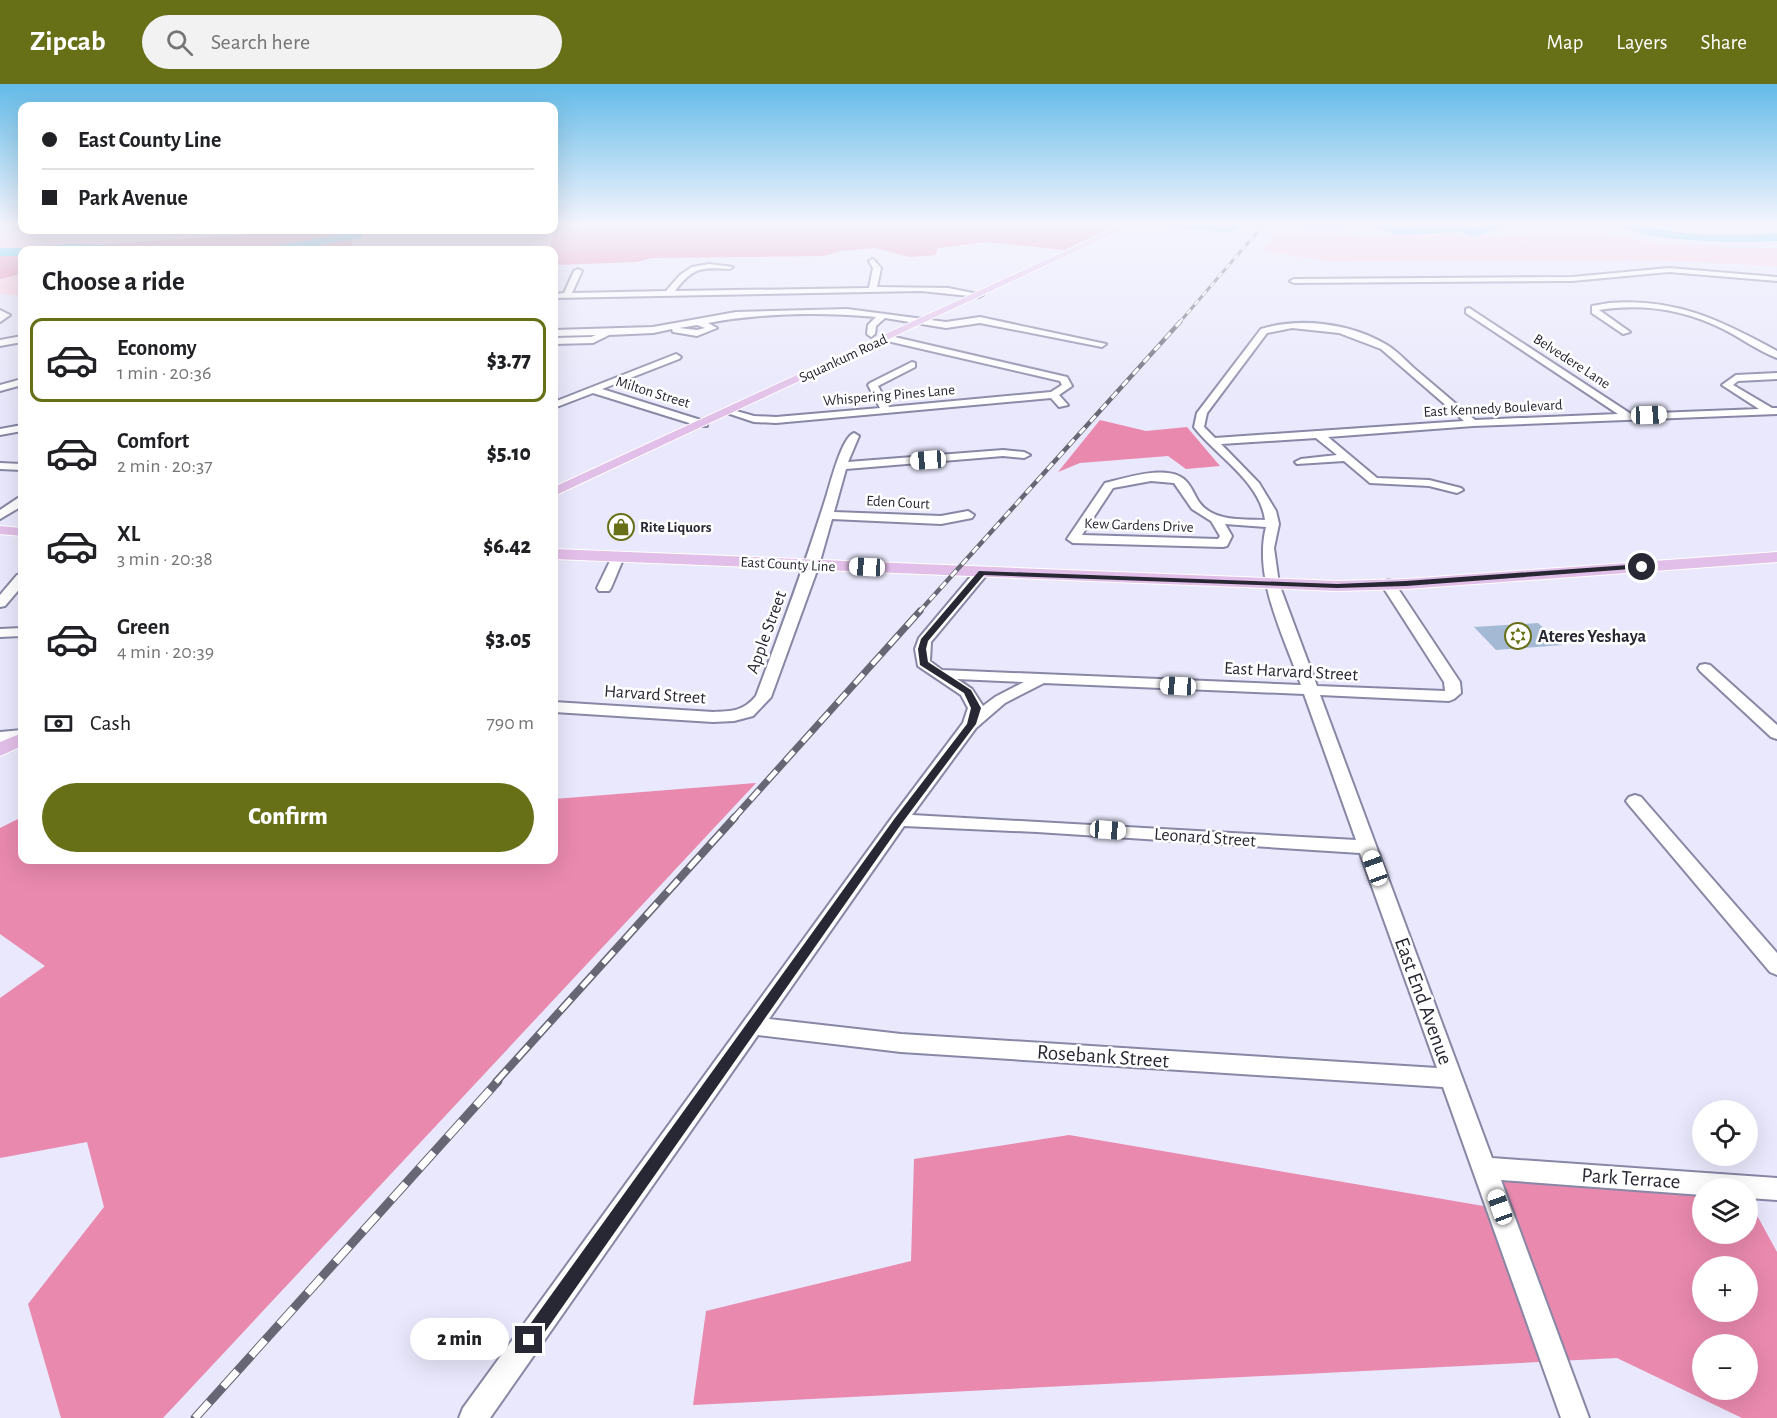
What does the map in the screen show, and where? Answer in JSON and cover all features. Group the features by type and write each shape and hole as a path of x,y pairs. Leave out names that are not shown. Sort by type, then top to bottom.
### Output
{"main road":[{"name":"Squankum Road","path":"558,489 704,424 1000,285"},
{"path":"0,530 18,531"},
{"name":"East County Line","path":"558,554 1272,584 1388,584 1777,557"},
{"path":"0,750 18,739"}],"street":[{"path":"567,295 572,285"},
{"path":"670,292 675,285"},
{"path":"872,290 873,285"},
{"path":"558,296 872,290 948,290 979,295"},
{"path":"1626,332 1596,313 1595,308 1606,305 1644,305 1689,311 1706,316 1777,355"},
{"name":"Belvedere Lane","path":"1469,311 1628,416"},
{"path":"558,333 665,328 736,315 847,312 950,325 980,320 1102,344"},
{"path":"0,313 6,315 0,319"},
{"path":"871,333 872,325 883,315"},
{"path":"665,328 697,333 712,328 696,321"},
{"path":"1273,524 1266,503 1256,486 1210,442 1199,427 1202,413 1264,331 1276,326 1298,325 1354,333 1369,339 1384,347 1473,423"},
{"path":"558,341 593,340 607,332"},
{"name":"Whispering Pines Lane","path":"729,412 754,419 776,420 1053,395 1067,386 1064,379 886,338"},
{"path":"0,343 18,340"},
{"path":"558,404 676,357"},
{"path":"886,410 873,385 912,365"},
{"path":"1775,412 1727,385 1736,378 1777,376"},
{"path":"0,388 18,383"},
{"name":"Milton Street","path":"594,390 704,424"},
{"path":"1053,395 1063,405"},
{"name":"East Kennedy Boulevard","path":"1210,442 1473,423 1775,412"},
{"path":"0,432 18,429"},
{"path":"1318,434 1374,481 1429,483 1457,490"},
{"name":"Apple Street","path":"753,709 763,697 812,565 841,466 854,436"},
{"path":"841,466 1002,453 1024,455"},
{"path":"1301,462 1346,458"},
{"path":"0,466 18,465"},
{"name":"Kew Gardens Drive","path":"1216,519 1226,536 1223,543 1073,539 1109,485 1172,477 1179,481 1199,510 1216,519 1273,524"},
{"path":"0,515 18,504"},
{"name":"Eden Court","path":"826,515 941,520 968,515"},
{"name":"East End Avenue","path":"1273,524 1268,543 1272,584 1575,1418"},
{"path":"604,588 618,557"},
{"path":"971,724 976,708 967,692 931,667 924,641 982,572"},
{"path":"0,603 18,583"},
{"name":"East Harvard Street","path":"931,667 1043,679 1449,696 1453,693 1452,682 1388,584"},
{"path":"0,633 18,632"},
{"path":"1706,668 1777,734"},
{"path":"473,1418 899,820 971,724 1000,699 1043,679"},
{"name":"Harvard Street","path":"558,707 717,717 747,714 753,709"},
{"path":"0,737 18,737"},
{"path":"1635,801 1777,968"},
{"name":"Leonard Street","path":"899,820 1037,826 1367,847"},
{"name":"Rosebank Street","path":"754,1026 901,1043 1452,1078"},
{"name":"Park Terrace","path":"1485,1168 1777,1189"}],"shaded area":[{"path":"0,285 18,285 18,296 0,294"},
{"path":"1100,420 1146,431 1187,427 1220,466 1186,469 1168,456 1080,463 1058,472"},
{"path":"756,783 163,1418 61,1418 28,1304 104,1207 87,1142 0,1158 0,998 45,966 0,934 0,828 18,819 18,864 558,864 558,799"},
{"path":"1069,1135 1501,1209 1484,1171 1692,1187 1692,1244 1758,1244 1758,1217 1777,1252 1777,1418 1742,1418 1704,1400 1758,1400 1758,1334 1692,1334 1692,1394 1617,1358 693,1405 706,1311 911,1261 914,1159"}],"building":[{"name":"Ateres Yeshaya","path":"1538,623 1562,645 1496,650 1474,627"}],"railway":[{"path":"1179,323 1211,285"},
{"path":"919,612 1180,322"},
{"path":"733,819 920,611"},
{"path":"496,1082 735,817"},
{"path":"195,1418 498,1081"}],"place":[{"name":"Rite Liquors","path":"621,527"},
{"name":"Ateres Yeshaya","path":"1518,636"}],"route":[{"path":"529,1340 899,820 971,724 976,708 967,692 923,663 922,649 924,641 982,572 1337,586 1406,584 1642,567"}]}
